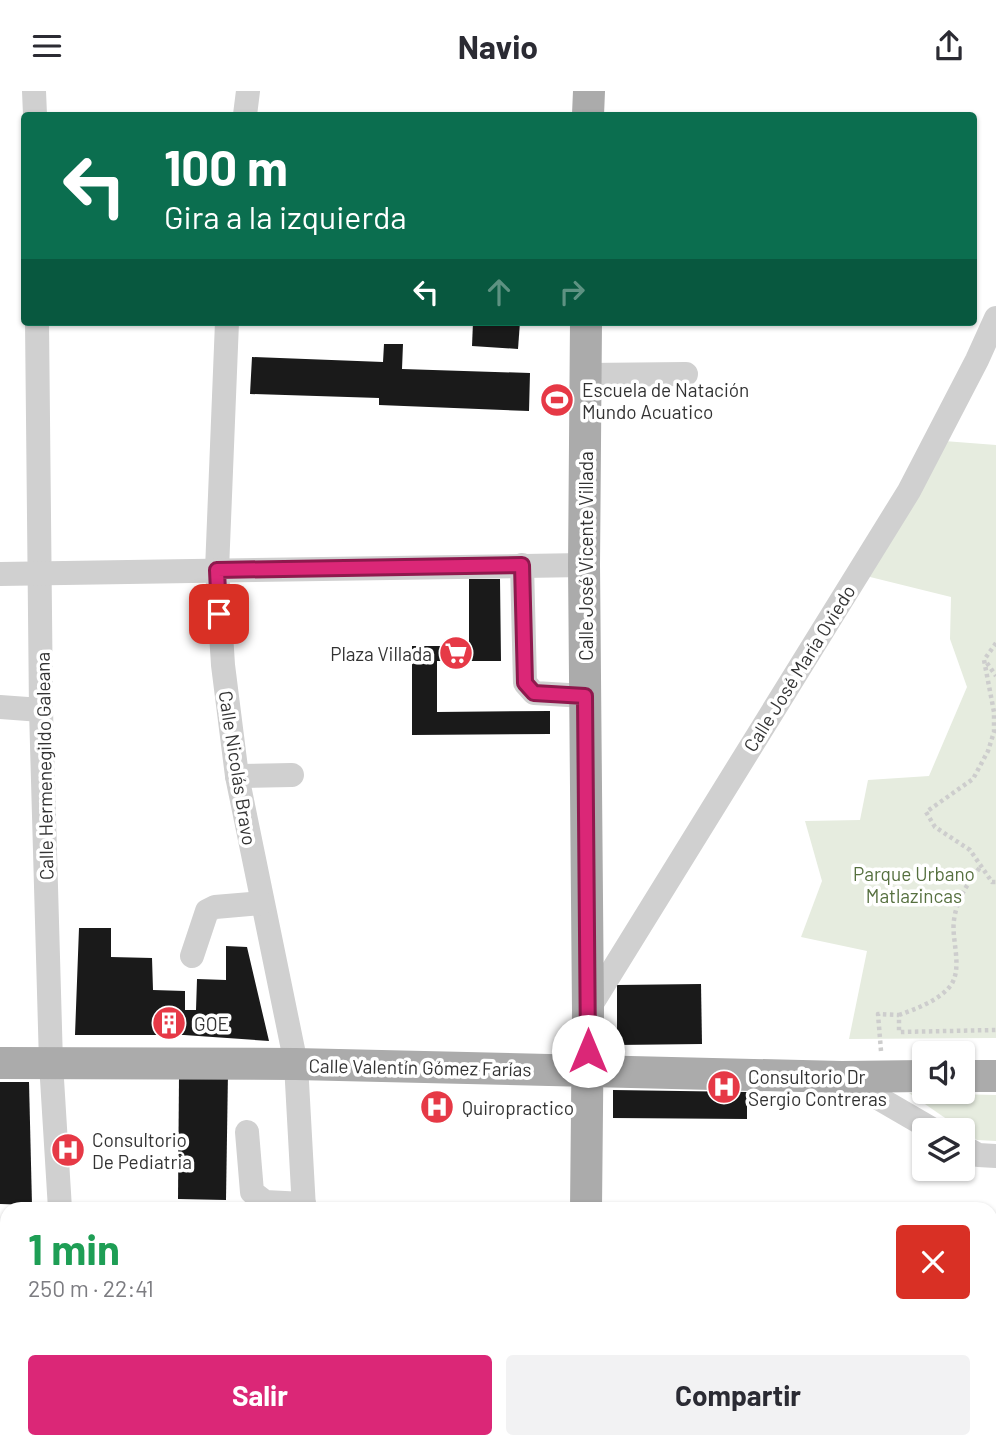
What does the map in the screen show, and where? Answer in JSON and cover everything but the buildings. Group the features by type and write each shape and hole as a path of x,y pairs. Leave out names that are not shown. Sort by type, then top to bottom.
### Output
{"main road":[{"path":"588,112 589,91"},
{"name":"Calle José Vicente Villada","path":"586,326 583,565 588,1010 586,1202"},
{"name":"Calle Valentín Gómez Farías","path":"0,1063 296,1065 842,1077 912,1076"},
{"path":"975,1076 996,1076"}],"street":[{"path":"34,91 35,112"},
{"path":"245,112 248,91"},
{"name":"Calle José María Oviedo","path":"588,1010 909,491 996,318"},
{"name":"Calle Hermenegildo Galeana","path":"37,326 41,710 51,1063 60,1202"},
{"name":"Calle Nicolás Bravo","path":"227,326 217,570 223,665 237,776 296,1065 304,1202"},
{"path":"586,375 686,374"},
{"path":"522,565 525,683 534,693 585,696"},
{"path":"0,574 583,565"},
{"path":"0,707 41,710"},
{"path":"237,776 292,775"},
{"path":"192,956 207,911 215,907 261,902"},
{"path":"842,1077 913,1118"},
{"path":"247,1132 251,1192 265,1202"},
{"path":"975,1153 996,1156"}],"path":[{"path":"996,643 984,660 994,712 994,732 989,751 973,779 926,812 935,827 970,850 992,881 996,882"},
{"path":"984,660 996,676"},
{"path":"884,1076 878,1014 899,1015 924,1005 951,985 955,973 953,922 958,899 981,866"},
{"path":"899,1015 899,1032 996,1030"}],"green space":[{"name":"Parque Urbano Matlazincas","path":"944,441 996,445 996,1038 849,1039 867,951 801,937 822,881 805,821 860,820 868,780 929,776 967,687 950,639 951,597 862,575"},
{"path":"975,1095 996,1095 996,1141 975,1139 975,1118 945,1118 925,1104 975,1104"}],"place":[{"name":"Escuela de Natación Mundo Acuatico","path":"557,400"},
{"name":"Plaza Villada","path":"456,653"},
{"name":"GOE","path":"169,1023"},
{"name":"Consultorio Dr Sergio Contreras","path":"724,1087"},
{"name":"Quiropractico","path":"437,1107"},
{"name":"Consultorio De Pediatria","path":"68,1150"}],"route":[{"path":"219,614 217,570 522,565 525,683 534,693 585,696 588,1051"}]}
